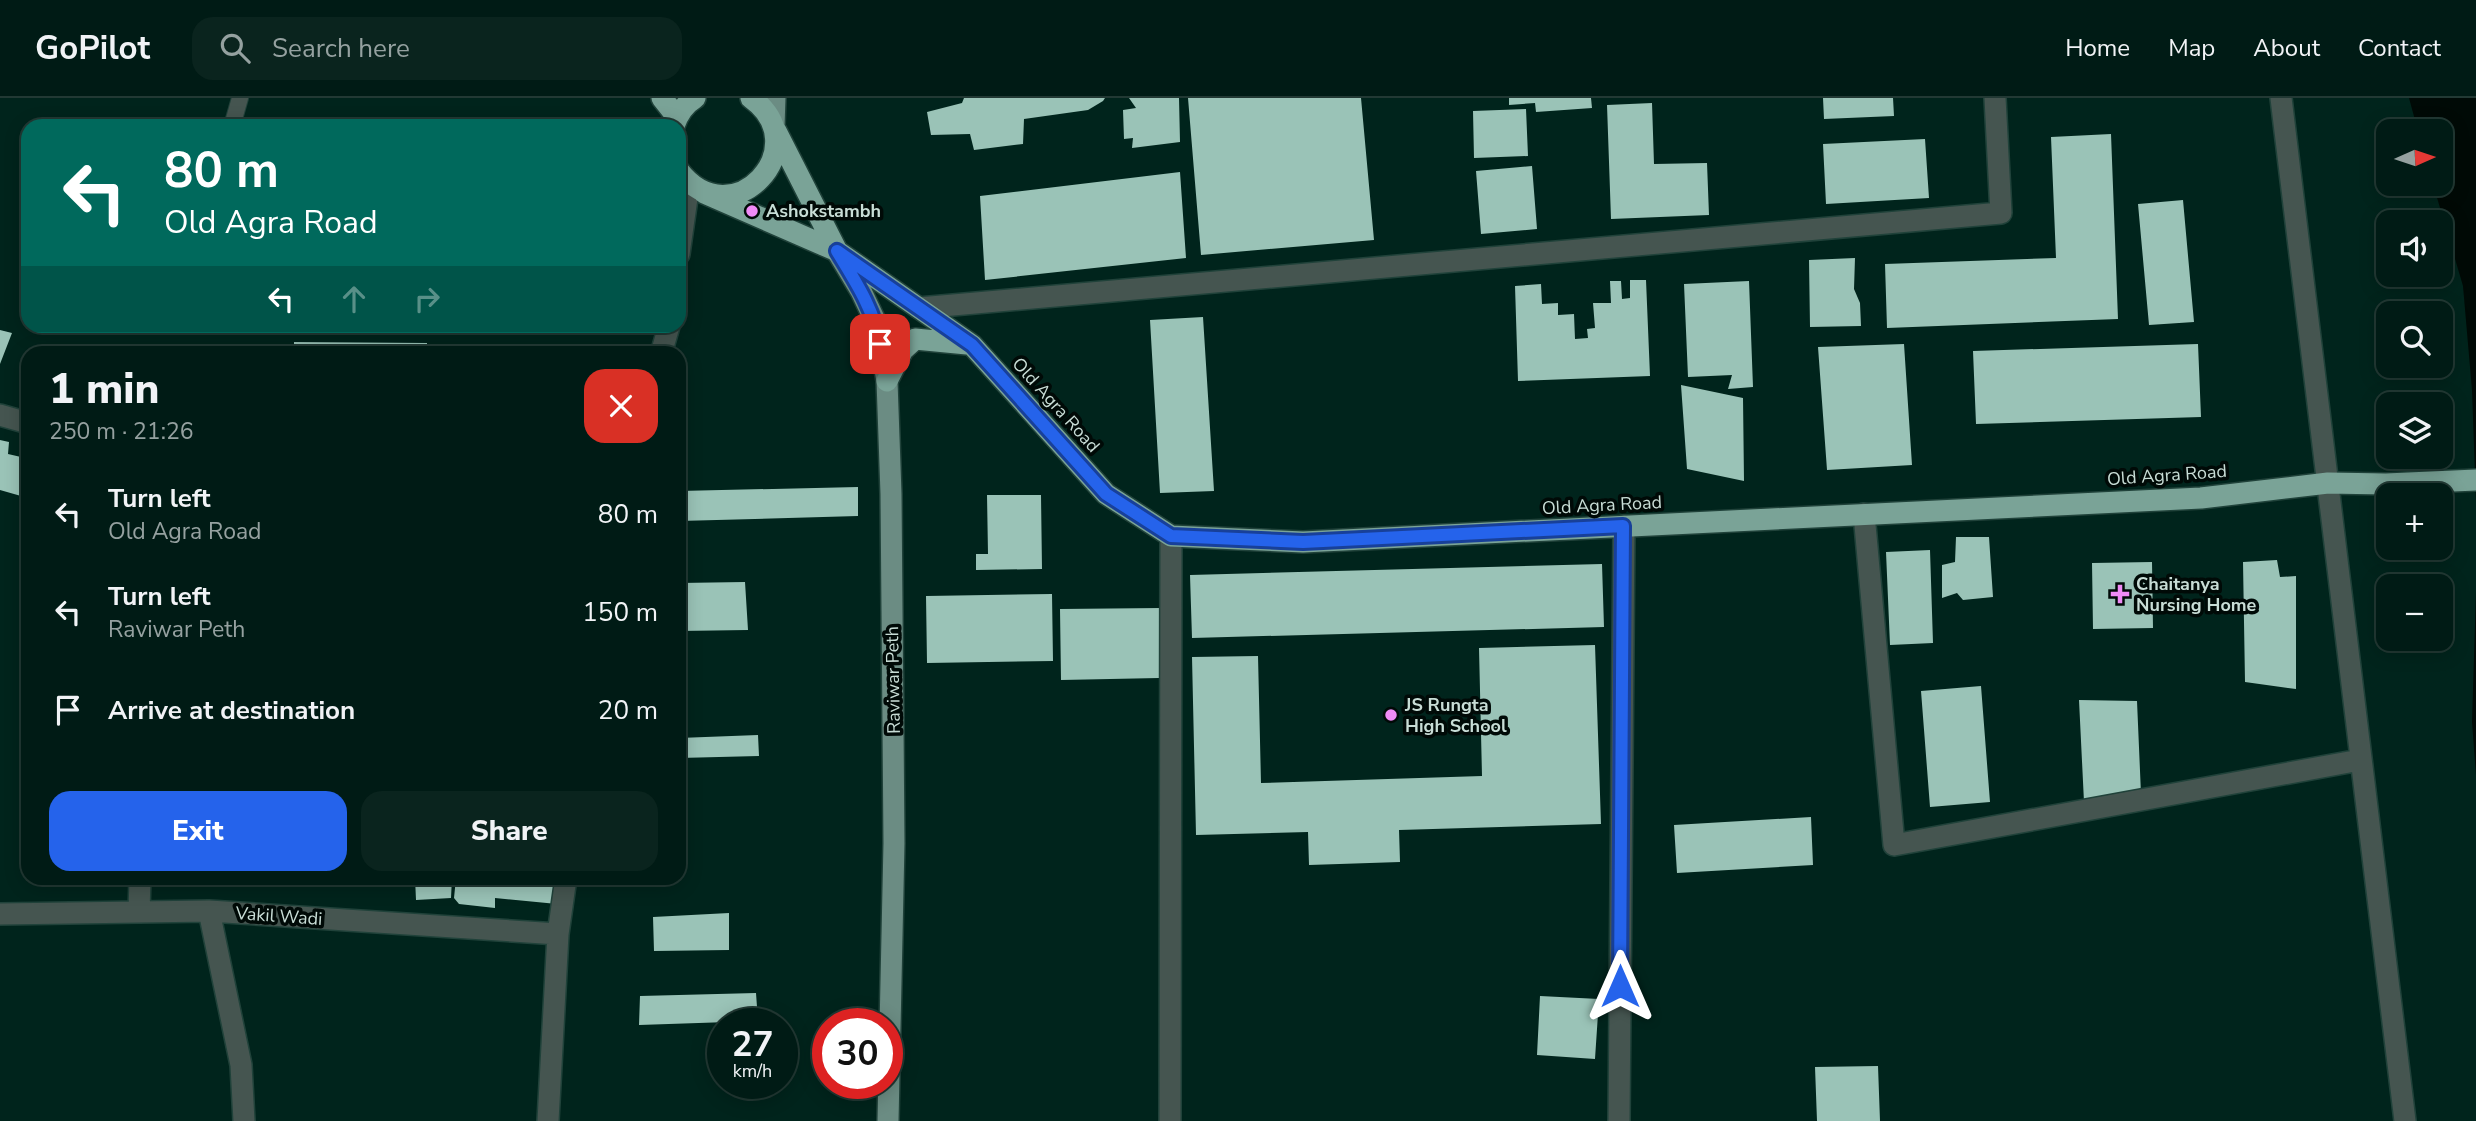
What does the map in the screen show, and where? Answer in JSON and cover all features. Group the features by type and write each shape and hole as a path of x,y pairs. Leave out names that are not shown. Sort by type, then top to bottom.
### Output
{"highway":[{"path":"662,98 675,119"},
{"path":"677,119 688,102 695,98"},
{"name":"Old Agra Road","path":"751,98 766,111 837,251"},
{"path":"691,183 721,196 738,194 753,187 766,174 774,160 774,126"},
{"name":"Old Agra Road","path":"691,183 837,251 972,345 1106,494 1171,536 1303,542 2202,498 2328,483 2386,484 2476,480"},
{"path":"887,381 903,350 915,339 972,345"}],"main road":[{"path":"774,126 775,98"},
{"name":"Raviwar Peth","path":"837,251 877,325 887,381 891,494 894,843 888,1121"}],"street":[{"path":"919,308 2001,213 1994,98"},
{"path":"2281,98 2405,1121"},
{"path":"686,213 691,183"},
{"path":"0,415 21,421"},
{"path":"1864,514 1894,845 2360,760"},
{"path":"1619,1121 1623,526"},
{"path":"1170,1121 1171,536"},
{"path":"139,912 140,885"},
{"path":"548,1121 558,934 565,885"},
{"path":"209,911 241,1065 244,1121"},
{"name":"Vakil Wadi","path":"0,914 209,911 558,934"}],"lane":[{"path":"234,119 240,98"}],"shaded area":[{"path":"2409,98 2476,98 2476,502 2472,390 2463,286 2453,252 2453,210 2441,210 2437,196 2454,196 2454,119 2415,119"},
{"path":"2476,592 2476,775 2472,722"}],"building":[{"path":"964,98 1105,98 1088,110 1024,119 1023,144 974,150 970,134 931,135 927,112 962,103"},
{"path":"1129,98 1179,98 1180,142 1132,148 1133,138 1124,139 1123,110 1136,108"},
{"path":"1188,98 1361,98 1374,240 1201,255"},
{"path":"1509,98 1591,98 1592,108 1536,112 1535,103 1509,105"},
{"path":"1823,98 1893,98 1894,116 1824,119"},
{"path":"1652,103 1654,164 1707,163 1709,215 1611,219 1607,105"},
{"path":"1526,109 1528,156 1474,158 1473,111"},
{"path":"2111,134 2118,319 1887,328 1885,264 2056,258 2051,137"},
{"path":"1925,139 1929,198 1826,204 1823,144"},
{"path":"1532,166 1537,229 1481,234 1476,171"},
{"path":"1180,172 1186,258 985,280 980,196"},
{"path":"2183,200 2194,322 2149,325 2138,204"},
{"path":"1855,258 1854,289 1860,303 1861,326 1810,327 1809,260"},
{"path":"1630,280 1646,280 1650,376 1518,381 1515,286 1541,284 1542,304 1558,303 1558,315 1574,314 1575,339 1588,338 1587,329 1595,328 1593,303 1611,303 1610,281 1621,281 1622,299 1630,298"},
{"path":"1749,281 1753,387 1728,389 1732,375 1688,377 1684,284"},
{"path":"1203,317 1214,491 1160,493 1150,320"},
{"path":"0,330 12,333 0,364"},
{"path":"294,342 427,343 427,346 294,346"},
{"path":"1904,344 1912,465 1827,470 1818,347"},
{"path":"2198,344 2201,417 1976,424 1973,351"},
{"path":"1681,385 1743,398 1744,481 1687,469"},
{"path":"0,440 9,442 8,454 21,457 21,496 0,490"},
{"path":"858,487 858,516 686,521 686,491"},
{"path":"987,495 1041,495 1042,569 976,570 976,554 988,554"},
{"path":"1956,537 1989,537 1993,597 1963,600 1957,593 1942,598 1942,565 1955,562"},
{"path":"1930,550 1933,643 1890,645 1886,552"},
{"path":"2277,560 2280,577 2296,576 2296,689 2245,682 2243,562"},
{"path":"2152,562 2153,628 2093,629 2092,563"},
{"path":"1602,564 1604,627 1192,638 1190,575"},
{"path":"745,582 748,630 686,631 686,583"},
{"path":"1052,594 1053,661 927,663 926,596"},
{"path":"1161,608 1159,678 1061,680 1060,609"},
{"path":"1595,645 1601,824 1399,830 1400,862 1309,865 1308,832 1196,835 1192,657 1258,656 1261,783 1482,776 1479,648"},
{"path":"1981,686 1990,802 1930,807 1921,691"},
{"path":"2079,700 2137,701 2141,794 2084,802"},
{"path":"758,735 759,756 686,758 686,738"},
{"path":"1811,817 1813,865 1677,873 1674,825"},
{"path":"415,885 452,885 451,898 416,900"},
{"path":"455,885 559,885 557,904 495,898 495,908 459,904 454,898"},
{"path":"729,913 729,950 654,951 653,917"},
{"path":"756,993 757,1008 707,1008 707,1023 639,1025 640,996"},
{"path":"1540,996 1599,999 1595,1059 1537,1055"},
{"path":"1878,1066 1880,1121 1817,1121 1815,1067"}],"place":[{"name":"Ashokstambh","path":"752,211"},
{"name":"Chaitanya Nursing Home","path":"2120,594"},
{"name":"JS Rungta High School","path":"1391,715"}],"route":[{"path":"880,344 877,325 837,251 972,345 1106,494 1171,536 1303,542 1623,526 1620,986"}]}
